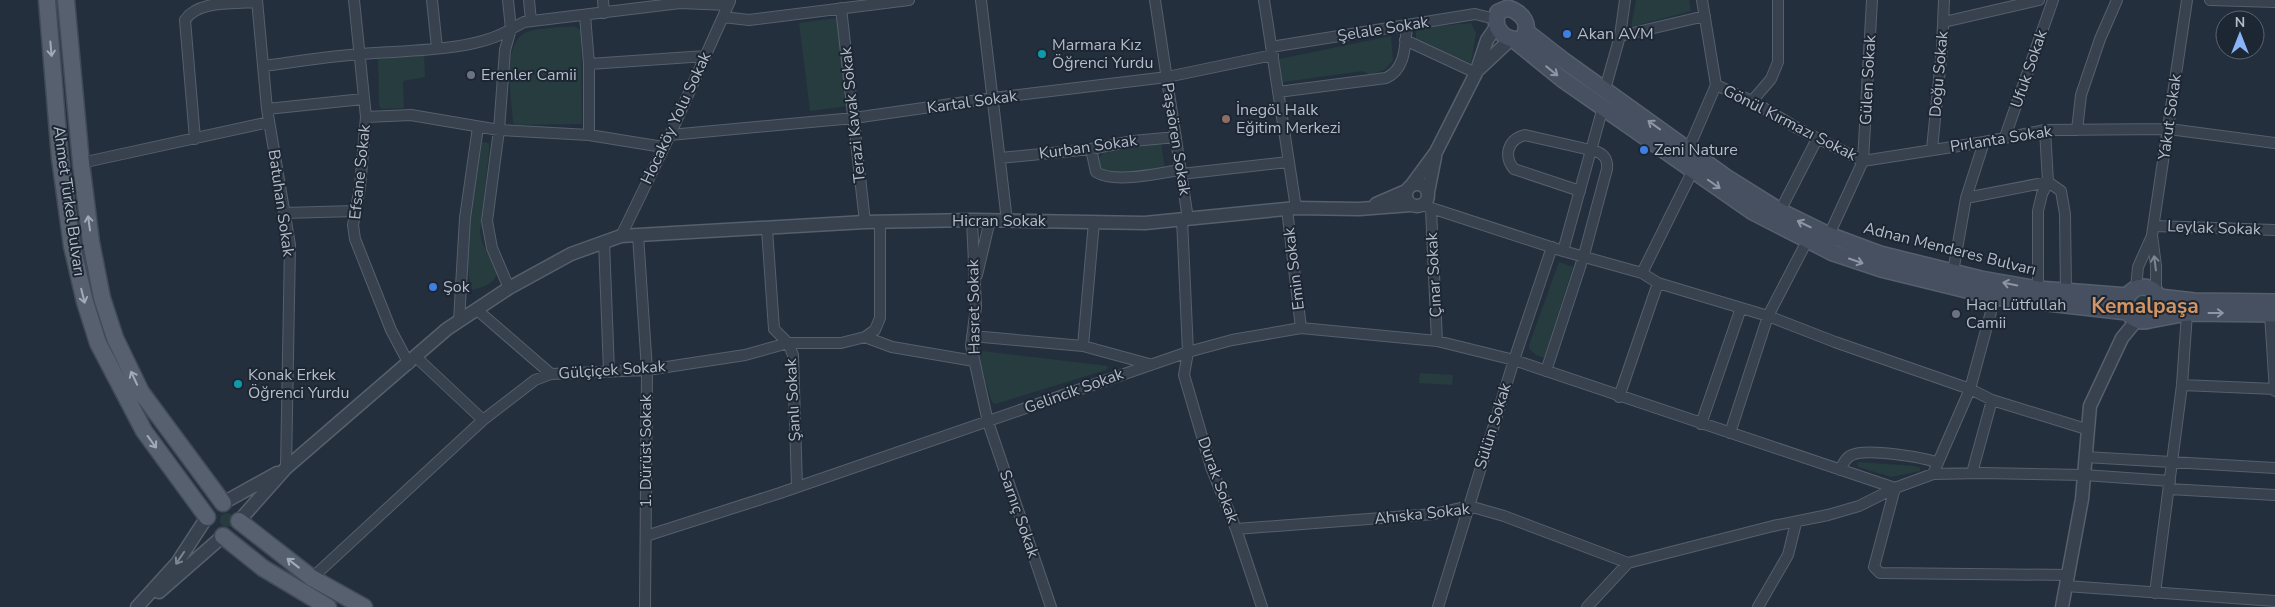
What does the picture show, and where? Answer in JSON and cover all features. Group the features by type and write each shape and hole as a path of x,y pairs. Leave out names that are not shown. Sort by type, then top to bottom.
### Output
{"main road":[{"name":"Ahmet Türkel Bulvarı","path":"47,0 60,158 72,246 85,302 98,343 144,431 207,517"},
{"name":"Ahmet Türkel Bulvarı","path":"66,0 80,163 91,242 102,298 115,338 140,392 223,503"},
{"path":"1488,0 1496,21 1504,36 1512,40 1522,39 1527,32 1522,17 1511,5 1502,10 1496,21"},
{"name":"Adnan Menderes Bulvarı","path":"1527,32 1688,150 1780,211 1829,235 1880,254 1953,272 2038,289 2066,292 2132,292 2146,287 2157,295 2194,302 2273,310"},
{"name":"Adnan Menderes Bulvarı","path":"1512,40 1562,79 1753,212 1833,253 1881,269 1994,297 2138,318 2187,313 2273,310"},
{"path":"2132,292 2126,301 2138,318 2155,317 2160,308 2157,295"},
{"path":"328,607 263,568 223,536 211,530 207,517 211,509 223,503 229,504 237,511 239,521 312,578 364,607"},
{"path":"223,536 232,533 239,521"}],"street":[{"name":"Efsane Sokak","path":"354,0 358,54 366,117 360,187 353,225 358,249 391,330 413,360 483,420"},
{"path":"432,0 437,48"},
{"path":"508,0 511,29 506,50 500,130 487,221 492,248 509,288"},
{"path":"529,0 531,21"},
{"path":"603,0 604,13"},
{"path":"723,17 749,20 909,0"},
{"path":"981,0 1007,221"},
{"name":"Paşaören Sokak","path":"1155,0 1181,172 1185,219 1188,352"},
{"name":"Emin Sokak","path":"1264,0 1288,162 1301,328"},
{"path":"1619,0 1623,11"},
{"path":"1605,89 1620,36 1625,0"},
{"path":"1688,150 1716,85 1702,0"},
{"path":"1752,101 1771,79 1778,62 1778,0"},
{"name":"Gülen Sokak","path":"1863,161 1872,0"},
{"name":"Doğu Sokak","path":"1932,149 1944,22 1944,0"},
{"path":"1944,22 2038,0"},
{"name":"Ufuk Sokak","path":"2005,137 2053,0"},
{"path":"2077,130 2081,95 2100,39 2117,0"},
{"name":"Yakut Sokak","path":"2153,230 2187,0"},
{"path":"2210,0 2275,2"},
{"path":"195,139 185,20 190,12 201,7 257,1"},
{"name":"Batuhan Sokak","path":"257,1 267,109 290,245 286,468"},
{"path":"263,66 358,54 437,48 481,42 497,38 524,22 531,21 604,13 680,1 729,3"},
{"name":"Hocaköy Yolu Sokak","path":"621,236 670,135 729,3"},
{"name":"Terazi Kavak Sokak","path":"841,8 865,222"},
{"name":"Şelale Sokak","path":"1272,51 1476,14 1496,21"},
{"path":"585,15 589,64 589,135"},
{"path":"1620,36 1704,16"},
{"path":"1496,21 1486,40 1476,73 1436,152 1409,188 1406,199 1421,206 1642,273 1658,283 1768,316 1835,342 1970,389 1992,400 2086,429"},
{"path":"1278,92 1386,78 1396,74 1402,63 1407,25"},
{"path":"1405,40 1476,73"},
{"path":"1476,73 1512,40"},
{"name":"Kartal Sokak","path":"670,135 854,118 993,98 1167,77 1272,51"},
{"path":"589,64 706,56"},
{"name":"Gönül Kırmazı Sokak","path":"1716,85 1752,101 1817,139 1863,161"},
{"path":"267,109 363,99"},
{"path":"1563,250 1603,107"},
{"path":"366,117 411,115 500,130 589,135 663,147"},
{"path":"80,163 270,122"},
{"path":"459,320 464,218 478,127"},
{"name":"Pırlanta Sokak","path":"1863,161 1984,142 2045,130 2169,129 2275,143"},
{"path":"2038,289 2038,211 2042,194 2048,182 2045,130"},
{"path":"1546,371 1584,255 1607,168 1607,161 1603,155 1591,150 1525,136 1516,139 1508,150 1508,160 1514,169 1580,191"},
{"name":"Kurban Sokak","path":"1000,158 1091,149 1133,141 1176,137"},
{"path":"1780,211 1817,139"},
{"path":"1953,272 1966,198 1984,142"},
{"path":"1091,149 1096,172 1102,176 1113,178 1288,162"},
{"path":"1359,209 1421,206 1427,200 1436,152"},
{"path":"1829,235 1863,161"},
{"path":"1642,273 1693,170"},
{"path":"1966,198 2048,182 2061,191 2064,203 2066,292"},
{"path":"1359,209 1386,201 1409,188 1421,184 1428,192"},
{"name":"Çınar Sokak","path":"1421,206 1437,341"},
{"name":"Hicran Sokak","path":"638,235 865,222 880,224 990,220 1145,223 1291,209 1359,209"},
{"path":"284,213 355,211"},
{"name":"Hasret Sokak","path":"972,220 976,307 971,346 988,422"},
{"path":"975,285 990,220"},
{"path":"1083,346 1094,222"},
{"path":"865,337 875,330 880,318 880,224"},
{"name":"Şanlı Sokak","path":"767,229 774,329 788,344 793,355 797,487"},
{"path":"2132,292 2138,266 2153,230"},
{"path":"2153,230 2157,295"},
{"name":"Leylak Sokak","path":"2153,230 2275,230"},
{"path":"239,521 286,468 459,320 509,288 571,254 621,236 638,235"},
{"name":"1. Dürüst Sokak","path":"638,235 647,370 645,607"},
{"path":"1730,433 1768,316 1807,241"},
{"path":"604,242 609,371"},
{"name":"Sülün Sokak","path":"1438,607 1514,360 1552,247"},
{"path":"1619,397 1658,283"},
{"path":"1933,474 1970,389 1994,297"},
{"path":"1701,424 1741,308"},
{"path":"476,309 551,374"},
{"path":"2182,385 2275,390 2273,310"},
{"path":"2155,593 2182,385 2187,313"},
{"path":"2062,607 2082,499 2086,429 2090,406 2122,338 2138,318"},
{"name":"Gelincik Sokak","path":"646,536 988,422 1149,364 1232,340 1301,328 1437,341 1514,360 1619,397 1895,488"},
{"path":"972,336 1083,346 1149,364"},
{"path":"865,337 892,347 974,361"},
{"name":"Gülçiçek Sokak","path":"312,578 483,420 535,380 551,374 647,370 745,355 788,344 841,343 865,337"},
{"name":"Durak Sokak","path":"1188,352 1184,375 1211,467 1236,529 1262,607"},
{"path":"1972,473 1992,400"},
{"name":"Sarnıç Sokak","path":"988,422 1051,607"},
{"path":"1840,470 1847,458 1859,453 1925,458 1938,463"},
{"path":"2085,457 2275,468"},
{"path":"223,503 286,468"},
{"path":"1588,607 1628,564 1773,526 1796,523 1859,506 1895,488 1933,474 2084,475 2275,495"},
{"path":"1895,488 1874,567 1880,573 2068,580 2155,593 2275,601"},
{"name":"Ahıska Sokak","path":"1236,529 1434,514 1469,506 1504,516 1628,564"},
{"path":"137,607 177,563 207,517"},
{"path":"1758,607 1788,555 1796,523"},
{"path":"142,607 223,536"}],"green space":[{"path":"1636,0 1689,0 1691,11 1631,27"},
{"path":"837,18 848,106 810,111 799,23"},
{"path":"1471,23 1476,33 1471,63 1416,40 1416,28"},
{"path":"573,26 581,30 582,124 517,125 513,123 510,59 513,47 519,38 532,30"},
{"path":"1391,36 1393,61 1384,70 1370,75 1363,71 1283,82 1279,59"},
{"path":"424,55 425,77 403,81 404,108 382,109 379,106 378,59"},
{"path":"482,142 489,143 489,152 480,232 482,242 497,273 494,280 473,290 469,278 469,241"},
{"path":"1161,143 1165,169 1107,174 1100,167 1099,158 1104,153"},
{"path":"1559,262 1573,267 1544,358 1536,355 1529,349 1529,345"},
{"path":"2143,294 2151,297 2154,305 2151,313 2143,316 2135,313 2132,305 2135,297"},
{"path":"982,351 1108,366 1106,370 995,404 992,402 978,357"},
{"path":"1420,373 1453,375 1452,385 1419,383"},
{"path":"1857,462 1914,466 1920,468 1920,471 1891,477 1858,467"},
{"path":"227,513 232,515 234,520 232,525 227,527 222,525 220,520 222,515"}],"place":[{"name":"Akan AVM","path":"1567,34"},
{"name":"Marmara Kız Öğrenci Yurdu","path":"1042,54"},
{"name":"Erenler Camii","path":"471,75"},
{"name":"İnegöl Halk Eğitim Merkezi","path":"1226,119"},
{"name":"Zeni Nature","path":"1644,150"},
{"name":"Şok","path":"433,287"},
{"name":"Hacı Lütfullah Camii","path":"1956,314"},
{"name":"Konak Erkek Öğrenci Yurdu","path":"238,384"}],"district":[{"name":"Kemalpaşa","path":"2145,306"}]}
